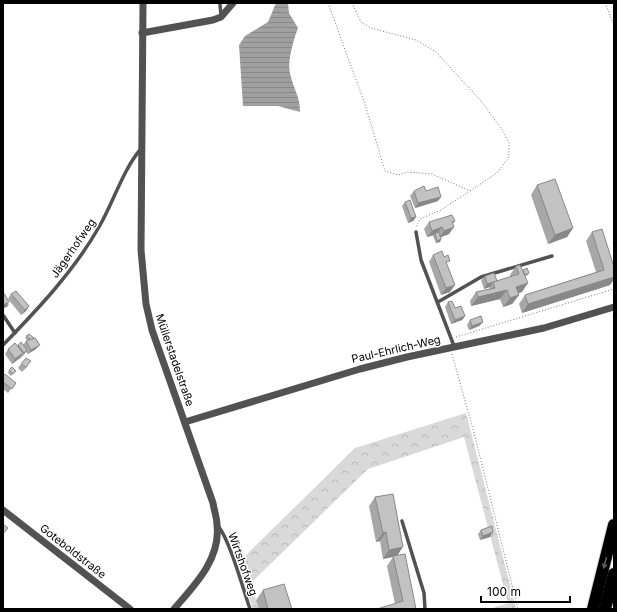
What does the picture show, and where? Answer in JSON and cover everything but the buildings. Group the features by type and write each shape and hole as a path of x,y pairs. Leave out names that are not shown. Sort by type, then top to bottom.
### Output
{"highway":[{"path":"593,609 614,525"},
{"path":"605,609 614,574"}],"street":[{"name":"Müllerstadelstraße","path":"143,3 140,150 141,250 146,304 152,330 213,503 218,526 215,547 209,564 194,587 174,609"},
{"path":"142,33 213,20 221,16 233,3"},
{"name":"Paul-Ehrlich-Weg","path":"185,422 360,369 452,347 544,328 614,307"},
{"name":"Goteboldstraße","path":"3,510 130,609"}],"lane":[{"path":"220,5 221,16"},
{"name":"Jägerhofweg","path":"3,345 53,291 87,246 114,198 132,159 140,150"},
{"path":"416,232 421,260 451,338 452,347"},
{"path":"438,302 481,277 552,256"},
{"path":"3,315 15,333"},
{"path":"402,521 424,593 425,609"},
{"name":"Wirtshofweg","path":"218,526 223,532 250,609"}],"path":[{"path":"328,3 365,104 385,171 398,175 407,172 432,174 471,191"},
{"path":"352,3 361,22 371,28 416,40 436,52 482,102 503,131 509,143 509,157 497,173 441,210 420,219 416,232"},
{"path":"605,3 614,25"},
{"path":"451,338 614,289"},
{"path":"452,347 518,609"}],"green space":[{"path":"466,413 516,608 490,609 508,603 464,437 368,469 251,583 259,609 253,609 237,564 355,448"}],"shaded area":[{"path":"276,3 288,3 289,13 298,28 291,50 289,68 299,101 300,112 278,106 243,106 239,45 245,36 268,22"}]}
